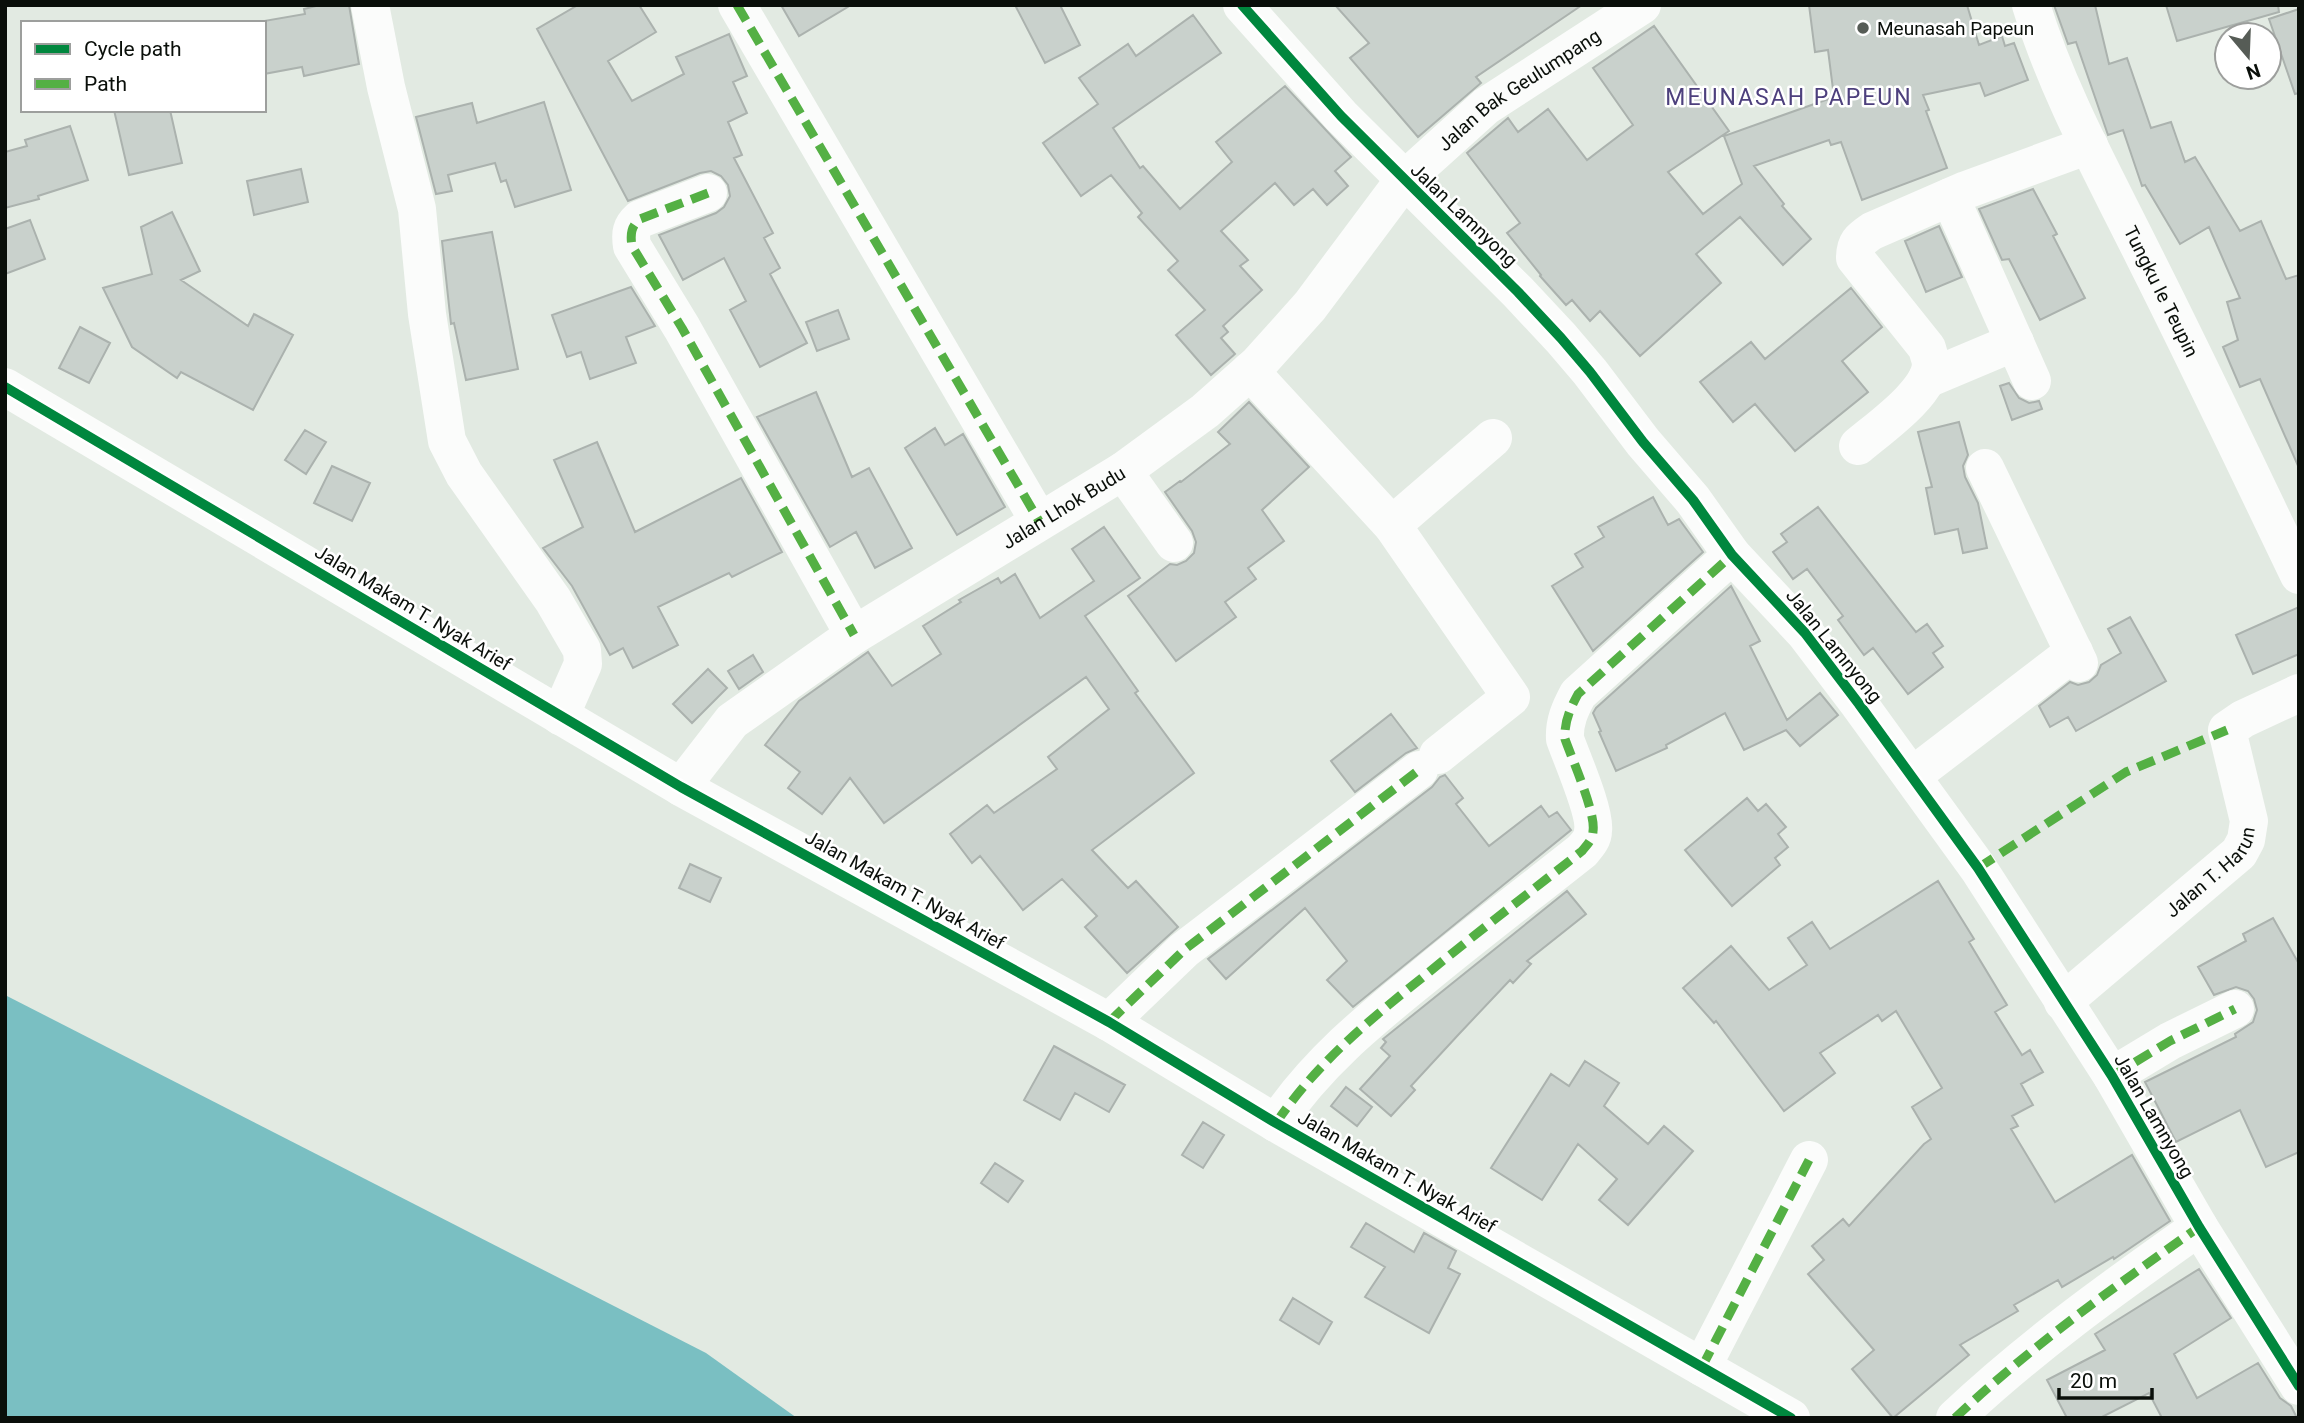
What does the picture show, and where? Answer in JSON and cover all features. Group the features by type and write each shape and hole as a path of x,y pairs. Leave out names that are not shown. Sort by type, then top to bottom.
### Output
{"street":[{"path":"370,5 386,87 417,209 427,314 447,441 464,474 553,600 582,650 583,664 560,716"},
{"path":"737,5 1039,521"},
{"name":"Jalan Lamnyong","path":"1242,5 1341,116 1561,338 1643,442 1693,500 1732,555 1805,633 1978,869 2112,1076 2199,1227 2296,1376"},
{"name":"Jalan Bak Geulumpang","path":"1404,180 1486,106 1642,5"},
{"name":"Tungku Ie Teupin","path":"2031,5 2045,51 2089,145 2299,575"},
{"path":"1858,446 1914,397 1927,379 1931,364 1927,348 1855,258 1855,247 1860,239 1872,231 1950,197 2089,145"},
{"name":"Jalan Lhok Budu","path":"681,788 732,721 854,635 1123,471 1205,411 1250,371 1310,306 1404,180"},
{"path":"708,193 640,219 633,226 630,235 632,246 682,328 854,635"},
{"path":"1950,197 2032,381"},
{"path":"1927,379 2015,342"},
{"path":"1109,1022 1184,950 1511,698 1392,525 1250,371"},
{"name":"Jalan Makam T. Nyak Arief","path":"5,387 681,788 1109,1022 1276,1123 1791,1418"},
{"path":"1392,525 1493,438"},
{"path":"1912,776 2076,658 1985,468"},
{"path":"1123,471 1174,543"},
{"path":"1276,1123 1297,1092 1322,1064 1367,1022 1582,851 1594,831 1565,739 1564,727 1578,694 1732,555"},
{"name":"Jalan T. Harun","path":"2063,1002 2239,853 2246,840 2249,821 2227,730 2243,719 2299,693"},
{"path":"2112,1076 2170,1041 2235,1009"},
{"path":"1702,1367 1809,1160"},
{"path":"1955,1418 1993,1382 2051,1336 2119,1283 2199,1227"}],"water":[{"path":"5,995 706,1353 797,1418 5,1418"}],"building":[{"path":"320,5 349,5 359,64 304,76 302,67 266,74 264,21 305,14 304,9"},
{"path":"578,5 639,5 656,32 608,61 632,101 684,74 676,57 729,34 747,76 733,82 747,113 728,122 742,155 734,158 773,233 764,238 780,268 770,274 807,343 760,367 730,310 746,301 724,258 683,280 659,235 716,213 724,207 730,196 728,185 721,176 711,171 700,173 628,201 537,29"},
{"path":"781,5 851,5 799,36"},
{"path":"1015,5 1060,5 1080,45 1045,63"},
{"path":"1335,5 1582,5 1476,77 1481,83 1418,137 1350,58 1369,43"},
{"path":"1809,5 1967,5 1979,45 2002,36 2005,46 2014,43 2028,80 1985,96 1980,83 1923,95 1929,110 1926,111 1947,168 1862,200 1841,142 1831,145 1829,140 1754,166 1784,204 1782,206 1811,239 1783,265 1740,217 1696,254 1721,283 1640,356 1600,311 1590,321 1572,300 1566,305 1540,276 1507,233 1520,223 1467,153 1508,118 1518,132 1548,109 1587,160 1633,125 1593,68 1654,26 1729,131 1668,172 1703,214 1742,184 1724,136 1834,97 1828,50 1815,52"},
{"path":"2054,5 2095,5 2109,64 2127,58 2151,128 2171,122 2185,162 2195,157 2240,231 2261,221 2286,279 2299,275 2299,468 2260,379 2240,387 2223,347 2238,340 2227,302 2240,298 2209,227 2180,244 2145,185 2142,186 2123,130 2108,135 2076,42 2068,44"},
{"path":"2166,5 2278,5 2279,12 2247,21 2213,21 2213,31 2177,41"},
{"path":"2299,9 2299,93 2295,94 2283,59 2283,21 2269,19"},
{"path":"1193,15 1221,53 1113,128 1140,168 1143,166 1180,209 1232,162 1216,142 1285,86 1351,157 1335,171 1348,186 1327,205 1313,189 1294,205 1275,183 1221,231 1248,260 1240,266 1262,290 1223,326 1228,332 1221,338 1235,354 1211,375 1176,335 1205,310 1168,270 1178,261 1138,217 1142,213 1111,175 1081,196 1043,143 1098,104 1079,78 1128,44 1136,56"},
{"path":"544,102 571,190 515,207 506,180 501,182 495,163 448,175 452,191 436,194 416,117 472,103 477,123"},
{"path":"114,112 170,112 182,163 129,175"},
{"path":"70,126 88,180 38,196 39,199 5,208 5,152 27,146 25,140"},
{"path":"301,169 308,202 254,215 247,181"},
{"path":"2033,189 2057,234 2053,236 2085,298 2040,320 2009,259 2002,260 1979,209"},
{"path":"172,212 200,271 181,280 248,326 254,314 293,335 253,410 181,372 177,378 132,347 103,288 152,274 141,227"},
{"path":"30,220 45,259 5,274 5,229"},
{"path":"1939,226 1962,277 1926,292 1905,241"},
{"path":"492,232 518,369 466,380 454,323 451,324 442,241"},
{"path":"631,287 655,326 626,337 636,363 590,379 581,352 567,357 552,315"},
{"path":"1851,288 1882,327 1842,361 1868,392 1795,451 1755,404 1733,422 1700,382 1751,342 1765,359"},
{"path":"838,310 849,339 817,351 806,322"},
{"path":"80,327 110,343 89,383 59,368"},
{"path":"2009,383 2019,398 2029,403 2039,401 2042,409 2012,420 2000,386"},
{"path":"816,392 852,477 869,468 912,548 875,568 856,532 830,547 757,417"},
{"path":"1249,402 1309,467 1262,510 1284,541 1248,568 1256,579 1225,602 1236,617 1176,661 1128,596 1170,564 1177,565 1186,561 1194,553 1196,542 1192,531 1165,492 1230,444 1218,432"},
{"path":"1959,422 1968,455 1963,466 1965,477 1978,503 1987,548 1963,553 1958,529 1935,534 1926,488 1932,487 1918,432"},
{"path":"935,428 945,445 963,434 1005,507 957,535 905,448"},
{"path":"305,430 326,442 306,474 285,460"},
{"path":"597,442 635,532 741,478 782,552 732,577 729,573 658,607 678,645 633,668 623,648 610,655 572,586 543,548 583,527 554,460"},
{"path":"332,466 370,483 352,521 314,503"},
{"path":"1653,497 1668,525 1679,519 1703,552 1593,651 1552,586 1583,567 1575,554 1604,537 1598,527"},
{"path":"1818,507 1916,632 1927,624 1943,646 1933,653 1943,667 1908,694 1873,648 1864,655 1838,620 1843,616 1807,569 1793,579 1773,552 1787,542 1781,534"},
{"path":"1104,527 1140,578 1085,616 1138,691 1135,693 1194,773 1092,850 1128,888 1136,881 1178,927 1127,973 1085,927 1097,916 1062,879 1023,910 980,856 972,863 950,834 987,805 994,813 1057,769 1048,757 1109,709 1086,677 884,823 850,778 822,814 788,788 800,772 765,745 799,701 868,652 892,686 941,654 923,626 961,602 959,600 998,578 1001,583 1015,574 1040,618 1094,581 1072,549"},
{"path":"1731,586 1760,641 1750,646 1787,720 1820,693 1838,715 1800,746 1786,730 1744,750 1725,713 1666,745 1667,748 1616,771 1599,732 1601,731 1593,713 1596,708"},
{"path":"2299,607 2299,654 2253,674 2236,635"},
{"path":"2130,617 2166,681 2076,731 2068,717 2050,727 2039,706 2070,682 2078,685 2089,682 2097,675 2101,665 2121,653 2108,629"},
{"path":"753,655 763,672 739,689 728,671"},
{"path":"708,669 727,688 692,723 673,704"},
{"path":"1391,714 1417,748 1406,753 1355,792 1331,761"},
{"path":"1445,775 1463,798 1456,804 1489,846 1541,806 1549,817 1557,812 1571,830 1353,1007 1327,980 1347,961 1305,908 1226,979 1208,959 1432,787"},
{"path":"1747,798 1758,811 1766,804 1786,827 1778,834 1788,847 1775,858 1780,865 1732,906 1685,850"},
{"path":"690,864 721,878 710,902 679,888"},
{"path":"1938,881 1974,939 1969,942 2007,1005 1995,1012 2022,1055 2030,1050 2043,1072 2021,1084 2033,1105 2012,1116 2018,1126 2011,1129 2055,1202 2132,1155 2170,1221 2114,1259 2113,1257 2062,1287 2058,1280 2014,1305 2018,1311 1960,1345 1969,1355 1893,1418 1852,1369 1874,1350 1808,1274 1824,1260 1812,1246 1843,1219 1849,1226 1931,1139 1912,1107 1942,1088 1896,1011 1882,1021 1878,1015 1820,1053 1835,1073 1784,1111 1716,1021 1714,1023 1683,988 1731,946 1769,990 1807,965 1788,938 1812,922 1830,949"},
{"path":"1567,891 1586,914 1527,961 1531,964 1513,983 1510,980 1411,1086 1415,1090 1391,1116 1360,1089 1390,1056 1381,1048 1386,1042 1383,1039"},
{"path":"2273,918 2299,964 2299,1152 2266,1167 2240,1110 2176,1142 2145,1082 2236,1037 2235,1034 2253,1022 2257,1010 2248,991 2236,987 2214,995 2198,967 2246,941 2243,934"},
{"path":"1054,1046 1125,1085 1109,1112 1075,1093 1060,1120 1024,1100"},
{"path":"1585,1061 1619,1083 1604,1106 1648,1144 1664,1126 1693,1151 1628,1225 1599,1200 1617,1179 1578,1144 1542,1200 1491,1168 1551,1074 1569,1086"},
{"path":"1346,1087 1372,1107 1357,1126 1331,1106"},
{"path":"1203,1122 1224,1135 1203,1168 1182,1155"},
{"path":"995,1163 1023,1181 1008,1202 981,1183"},
{"path":"1366,1223 1414,1252 1424,1233 1456,1251 1448,1268 1460,1274 1429,1333 1365,1297 1385,1267 1351,1247"},
{"path":"2199,1269 2231,1318 2174,1354 2197,1398 2258,1363 2280,1398 2291,1406 2297,1418 2162,1418 2149,1393 2100,1418 2067,1418 2047,1380 2105,1350 2095,1334"},
{"path":"1293,1298 1332,1322 1319,1344 1280,1320"}],"marked path":[{"path":"737,5 1039,521"},
{"path":"708,193 640,219 632,231 632,246 682,328 854,635"},
{"path":"1276,1123 1308,1081 1363,1027 1582,851 1593,834 1593,823 1583,786 1565,739 1570,710 1578,694 1732,555"},
{"path":"1978,868 2126,772 2227,730"},
{"path":"1109,1022 1184,950 1419,770"},
{"path":"2112,1076 2170,1041 2235,1009"},
{"path":"1702,1367 1809,1160"},
{"path":"1955,1418 2043,1342 2199,1227"}],"cycle path":[{"path":"1242,5 1341,116 1561,338 1643,442 1693,500 1732,555 1805,633 1978,868 2112,1076 2199,1227 2299,1386"},
{"path":"5,387 681,787 1109,1022 1276,1123 1791,1418"}],"place":[{"name":"Meunasah Papeun","path":"1863,28"}],"district":[{"name":"MEUNASAH PAPEUN","path":"1789,97"}]}
